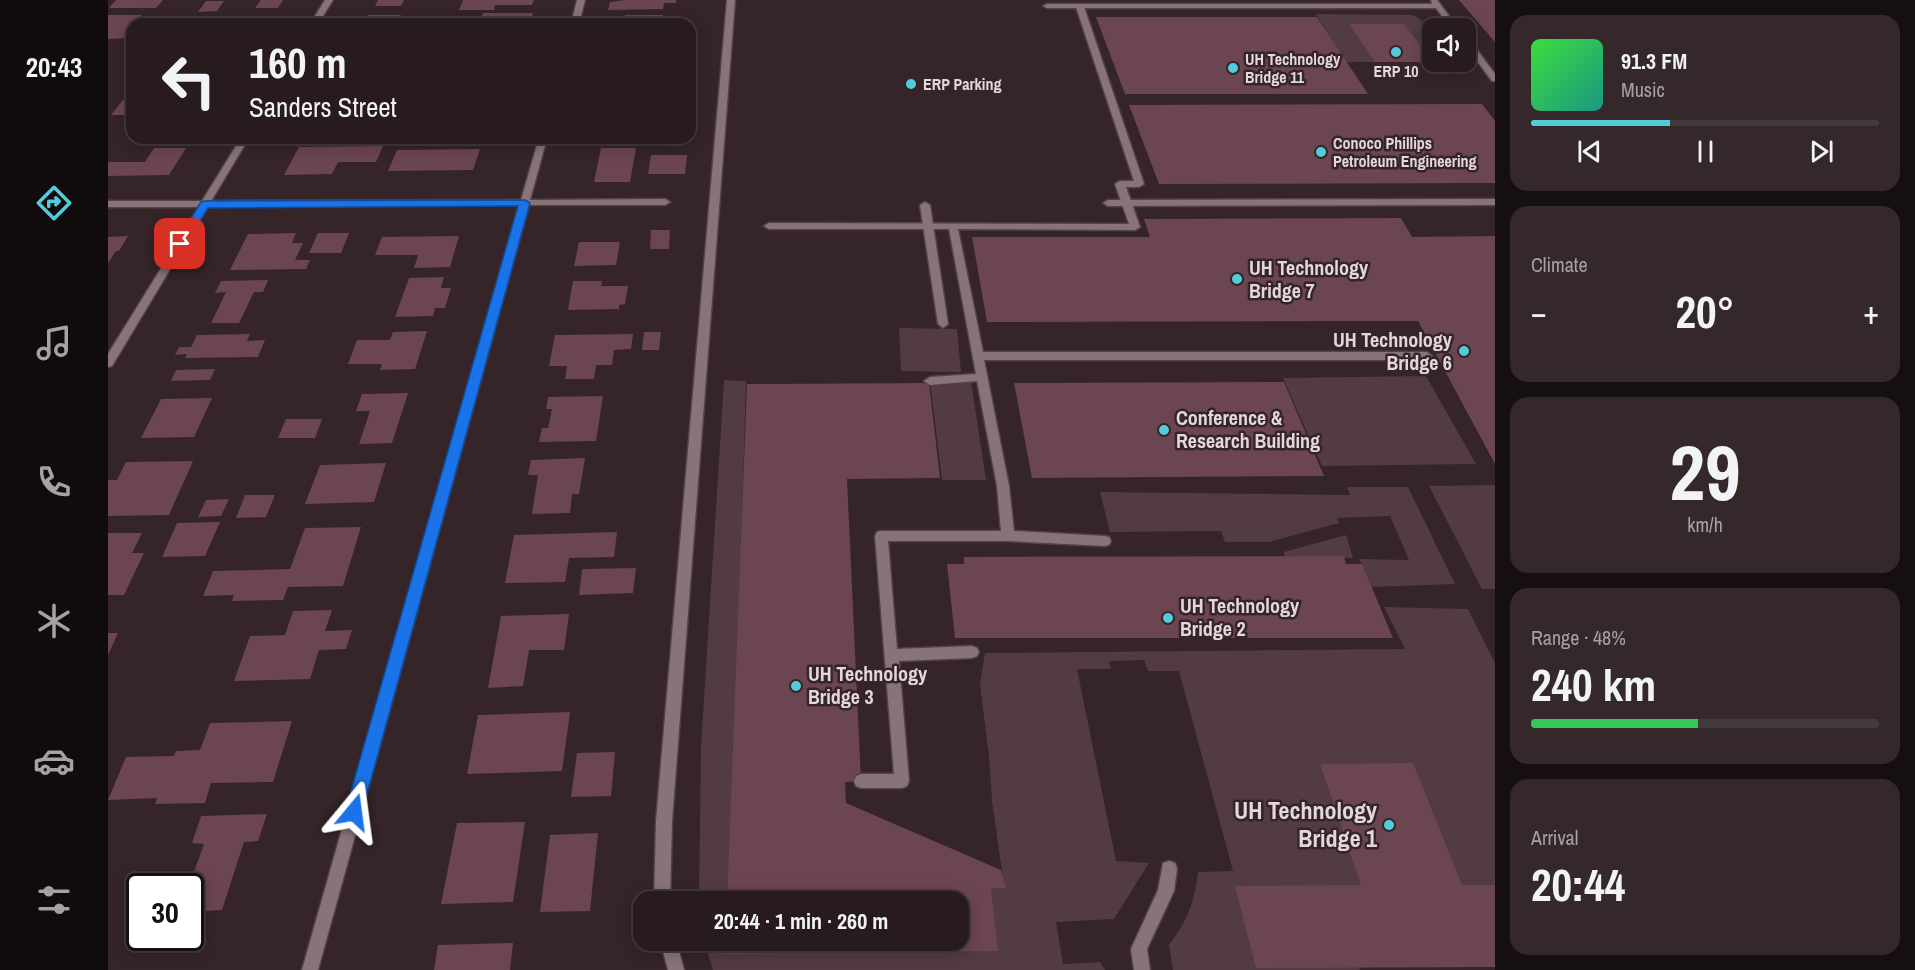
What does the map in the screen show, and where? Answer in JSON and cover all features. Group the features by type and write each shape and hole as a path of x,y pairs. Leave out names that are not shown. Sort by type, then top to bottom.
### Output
{"street":[{"path":"318,18 329,0"},
{"path":"576,18 581,0"},
{"path":"662,891 663,821 731,0"},
{"path":"1047,6 1435,3 1447,18"},
{"path":"769,226 1135,227 1120,184 1139,184 1080,7"},
{"path":"1476,54 1495,79"},
{"path":"108,363 241,144"},
{"path":"309,970 541,144"},
{"path":"108,204 665,202"},
{"path":"1108,203 1495,202"},
{"path":"925,205 943,324"},
{"path":"953,226 1003,486 1008,536"},
{"path":"979,356 1426,356"},
{"path":"930,381 982,377"},
{"path":"861,782 902,781 881,536 1008,536 1105,541"},
{"path":"891,655 972,652"},
{"path":"1142,970 1139,949 1166,891 1169,869"},
{"path":"671,951 676,970"}],"shaded area":[{"path":"1316,14 1413,15 1422,21 1422,52 1402,24 1375,62 1346,62"},
{"path":"899,328 957,329 961,372 901,371"},
{"path":"1426,376 1476,464 1322,466 1283,378"},
{"path":"724,380 746,381 731,891 699,891 701,747"},
{"path":"930,381 971,381 986,480 942,480"},
{"path":"1495,485 1495,589 1482,589 1429,486"},
{"path":"1347,487 1408,487 1455,584 1372,587 1359,559 1409,560 1390,516 1337,518 1339,523 1269,542 1225,542 1221,531 1110,532 1100,492 1350,495"},
{"path":"1346,535 1353,558 1285,556 1284,552"},
{"path":"1384,607 1468,609 1495,663 1495,890 1366,892 1358,965 1360,970 1173,970 1169,945 1189,911 1198,872 1233,871 1179,671 1148,671 1144,660 1109,661 1111,669 1077,669 1116,861 1149,863 1114,919 1056,922 1063,964 1100,962 1105,970 713,970 707,951 969,951 969,946 995,946 988,885 1004,885 992,801 980,684 985,653 1405,649"}],"building":[{"path":"116,0 163,0 156,8 109,8"},
{"path":"261,0 283,0 278,8 255,8"},
{"path":"378,0 404,0 401,6 375,6"},
{"path":"463,0 534,0 532,5 495,5 494,10 459,10"},
{"path":"676,0 676,3 664,3 663,9 608,10 610,2"},
{"path":"1459,0 1495,0 1495,42 1476,18"},
{"path":"206,1 224,1 217,11 198,12"},
{"path":"483,13 533,13 532,18 481,18"},
{"path":"108,15 142,15 139,18 126,18 126,38 108,39"},
{"path":"368,15 401,15 400,18 366,18"},
{"path":"625,15 663,15 663,18 624,18"},
{"name":"UH Technology Bridge 11","path":"1096,17 1317,17 1368,94 1125,94"},
{"name":"ERP 10","path":"1349,24 1404,24 1422,48 1422,62 1375,62"},
{"path":"123,100 126,100 126,115 111,115"},
{"name":"Conoco Phillips Petroleum Engineering","path":"1482,104 1495,121 1495,183 1159,184 1129,105"},
{"path":"383,146 376,162 338,162 332,174 284,175 299,147"},
{"path":"154,148 186,148 169,175 108,176 108,162 145,162"},
{"path":"601,148 636,148 630,182 594,182"},
{"path":"480,149 473,170 388,171 397,150"},
{"path":"651,155 687,155 685,174 648,174"},
{"name":"UH Technology Bridge 7","path":"1401,218 1412,237 1495,236 1495,464 1418,321 987,322 972,237 1150,237 1144,219"},
{"path":"651,230 670,230 669,249 650,249"},
{"path":"296,233 292,243 303,243 295,260 310,260 306,269 230,270 248,234"},
{"path":"318,233 349,233 341,253 309,253"},
{"path":"128,236 119,251 116,251 108,263 108,237"},
{"path":"459,236 450,267 414,268 418,255 375,255 382,237"},
{"path":"579,242 620,242 616,265 574,266"},
{"path":"444,277 441,288 451,288 445,308 435,308 433,316 395,317 409,278"},
{"path":"268,280 263,292 254,292 239,323 211,323 226,292 215,293 221,281"},
{"path":"573,281 602,281 601,286 628,286 625,304 619,305 619,309 568,310"},
{"path":"427,331 415,369 380,370 382,364 348,364 357,340 390,340 393,332"},
{"path":"644,332 661,332 659,350 642,350"},
{"path":"250,334 247,341 265,340 258,357 185,358 187,354 175,355 179,347 191,347 197,335"},
{"path":"633,334 631,349 614,350 612,365 596,365 594,379 565,379 567,366 549,366 555,335"},
{"path":"215,369 210,380 171,381 176,370"},
{"name":"Conference & Research Building","path":"1284,382 1324,476 1032,478 1014,383"},
{"name":"UH Technology Bridge 3","path":"929,383 940,478 847,479 861,781 845,782 846,803 1001,870 1006,888 991,888 998,951 724,954 724,951 969,951 969,891 727,891 747,384"},
{"path":"408,393 392,443 359,444 370,411 356,411 362,394"},
{"path":"603,396 596,441 539,442 542,428 548,428 552,409 546,409 548,397"},
{"path":"212,398 194,437 141,438 161,399"},
{"path":"286,419 322,419 315,438 278,438"},
{"path":"585,458 579,494 572,494 570,513 532,514 538,475 528,475 531,460"},
{"path":"193,461 169,515 108,516 108,480 117,480 126,462"},
{"path":"386,463 374,502 305,504 320,465"},
{"path":"245,495 275,495 266,517 236,518"},
{"path":"229,499 221,516 198,517 206,500"},
{"path":"220,522 205,556 162,557 177,523"},
{"path":"361,527 343,586 288,587 283,600 232,601 234,595 203,596 213,571 290,569 305,528"},
{"path":"617,532 614,557 569,558 565,582 505,583 514,535"},
{"path":"108,533 142,533 132,553 144,553 124,595 108,595"},
{"name":"UH Technology Bridge 2","path":"1344,556 1346,564 1362,564 1393,638 955,638 947,564 964,564 964,557"},
{"path":"636,568 633,593 579,595 582,569"},
{"path":"332,610 325,631 352,630 346,649 319,650 310,679 234,681 250,636 285,635 293,611"},
{"path":"569,614 564,650 529,650 523,686 488,688 501,616"},
{"path":"108,633 118,633 108,655"},
{"path":"570,712 562,771 467,774 478,715"},
{"path":"292,721 273,782 211,783 205,803 155,804 157,798 108,800 126,757 174,756 176,751 200,750 210,723"},
{"path":"615,752 611,796 571,797 577,753"},
{"name":"UH Technology Bridge 1","path":"1413,763 1462,885 1495,885 1495,967 1256,968 1235,886 1361,885 1320,764"},
{"path":"267,814 258,841 244,842 222,910 204,911 204,873 194,873 204,844 192,843 201,816"},
{"path":"525,822 513,902 441,904 457,823"},
{"path":"598,833 590,911 540,912 550,835"},
{"path":"513,943 510,970 434,970 438,945"}],"place":[{"name":"ERP 10","path":"1396,52"},
{"name":"UH Technology Bridge 11","path":"1233,68"},
{"name":"ERP Parking","path":"911,84"},
{"name":"Conoco Phillips Petroleum Engineering","path":"1321,152"},
{"name":"UH Technology Bridge 7","path":"1237,279"},
{"name":"UH Technology Bridge 6","path":"1464,351"},
{"name":"Conference & Research Building","path":"1164,430"},
{"name":"UH Technology Bridge 2","path":"1168,618"},
{"name":"UH Technology Bridge 3","path":"796,686"},
{"name":"UH Technology Bridge 1","path":"1389,825"}],"route":[{"path":"180,244 205,204 525,203 354,812"}]}
